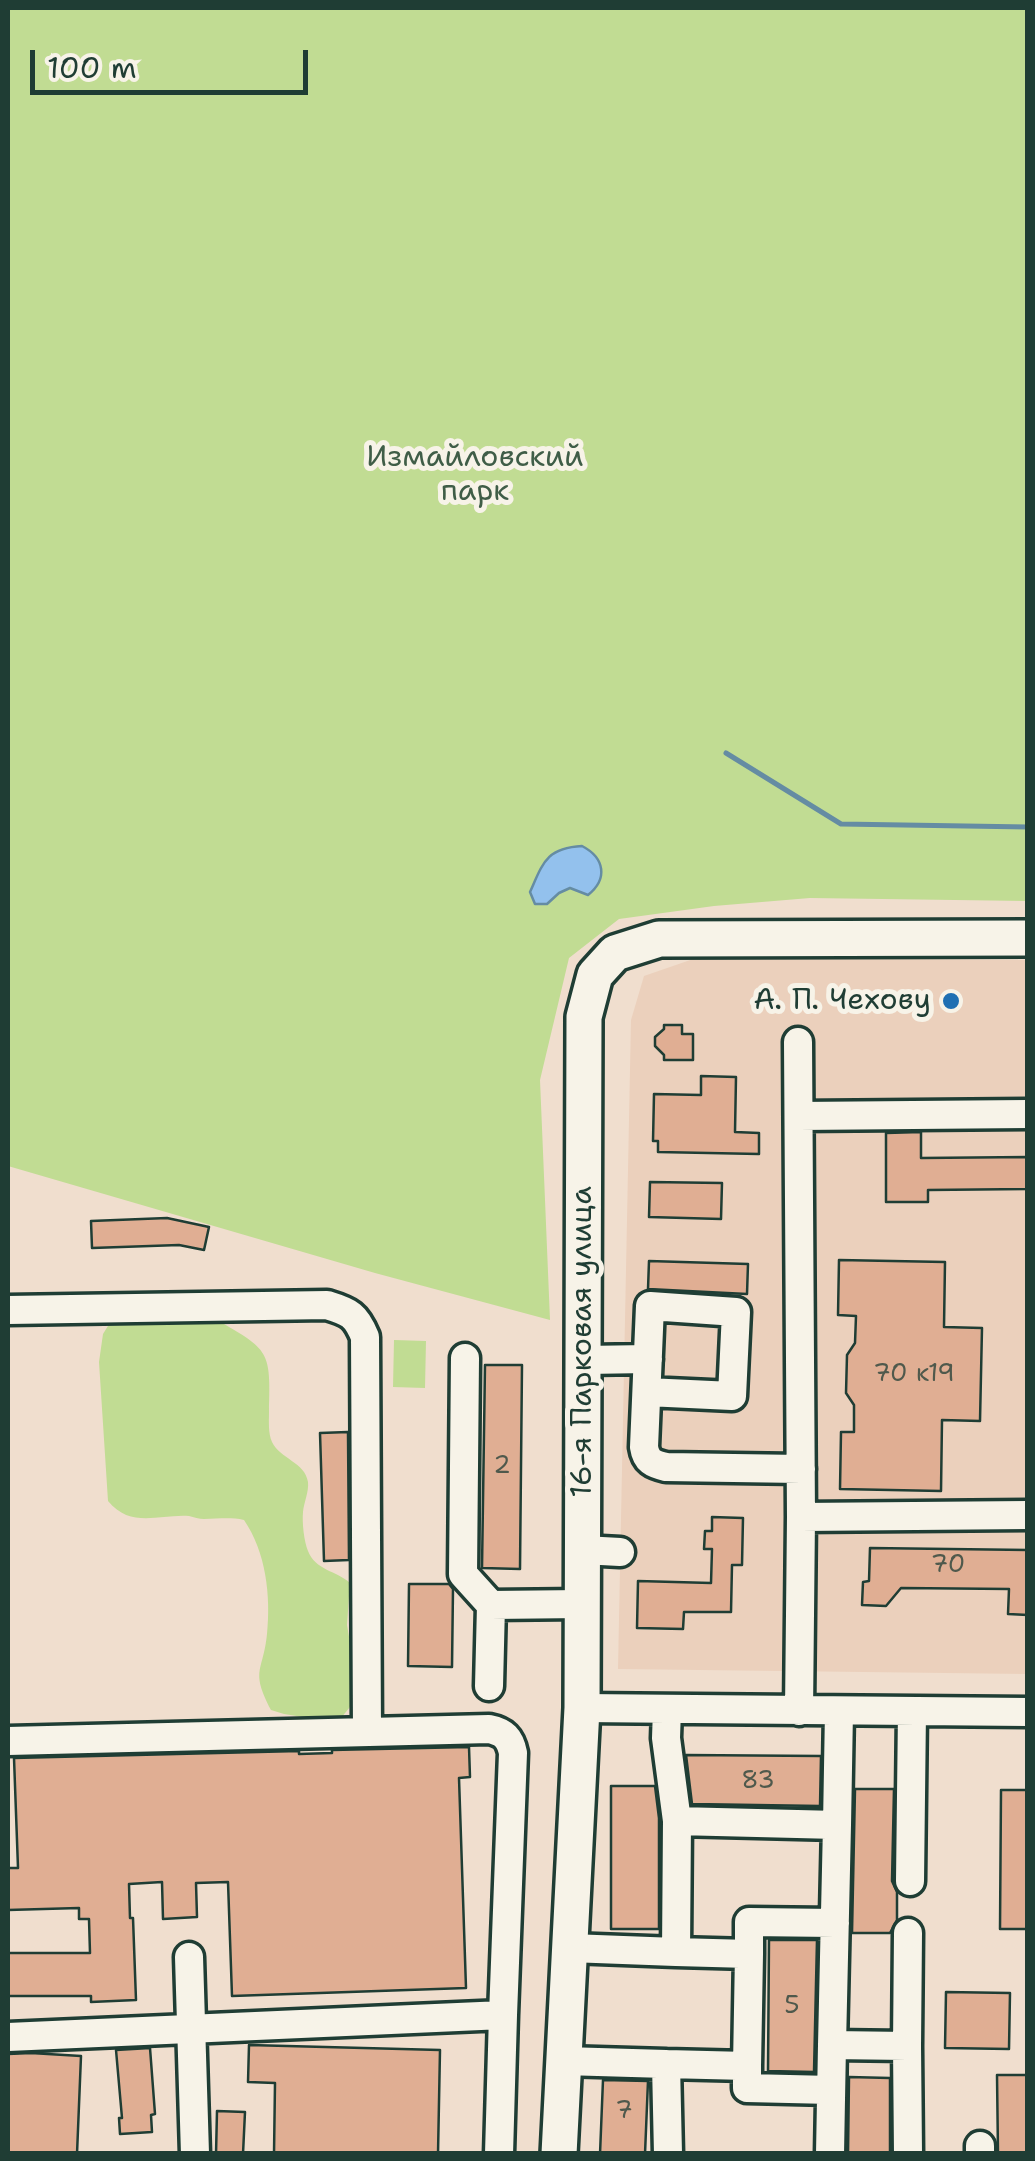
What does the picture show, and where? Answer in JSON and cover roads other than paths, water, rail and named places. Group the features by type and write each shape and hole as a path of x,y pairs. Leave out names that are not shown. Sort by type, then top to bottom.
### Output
{"main road":[{"name":"16-я Парковая улица","path":"559,2154 582,1708 584,1016 595,975 615,953 659,940 1028,938"}],"street":[{"path":"798,1042 799,1711"},
{"path":"799,1116 1028,1114"},
{"path":"8,1310 327,1305 347,1311 359,1322 366,1337 367,1732"},
{"path":"647,1392 732,1396 736,1312 650,1306 644,1446 645,1453 650,1462 666,1467 801,1468"},
{"path":"465,1358 463,1574 491,1605 490,1686"},
{"path":"584,1360 648,1359"},
{"path":"801,1517 1028,1516"},
{"path":"583,1550 620,1552"},
{"path":"491,1605 582,1604"},
{"path":"582,1708 1028,1712"},
{"path":"666,1709 676,1821 676,1952"},
{"path":"830,2154 840,1711"},
{"path":"910,1881 912,1711"},
{"path":"8,1741 489,1729 502,1732 511,1742 513,1754 498,2154"},
{"path":"676,1821 837,1825"},
{"path":"832,2090 747,2088 749,1922 835,1923"},
{"path":"908,1933 908,2154"},
{"path":"570,1948 749,1954"},
{"path":"190,1958 195,2154"},
{"path":"8,2037 503,2014"},
{"path":"832,2046 907,2046"},
{"path":"564,2061 748,2066"},
{"path":"666,2064 668,2154"}],"water":[{"path":"582,846 595,856 601,869 594,889 588,895 570,888 547,904 535,904 530,892 547,859 561,850"}],"waterway":[{"path":"726,753 841,824 1028,827"}],"place":[{"name":"А. П. Чехову","path":"951,1001"}],"park label":[{"name":"Измайловский парк","path":"475,475"}]}
